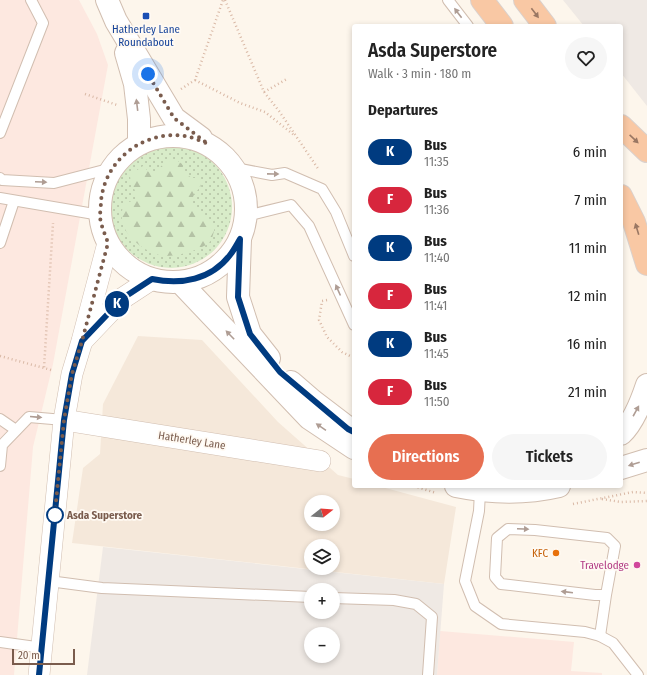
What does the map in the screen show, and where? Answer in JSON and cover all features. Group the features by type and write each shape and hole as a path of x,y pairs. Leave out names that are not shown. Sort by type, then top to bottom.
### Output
{"highway":[{"path":"482,0 500,24"},
{"path":"525,0 543,24"},
{"path":"623,128 647,151"},
{"path":"623,200 634,222 647,264"}],"street":[{"path":"107,0 116,21 135,84 139,119 138,143"},
{"path":"116,21 174,118 223,154 235,168 245,191 246,216 240,239 230,255 216,268 199,278 180,282 166,282 152,279 134,271 120,259 108,243 100,216 102,191 112,168 124,154 138,143 161,136 185,136 208,144"},
{"path":"240,239 238,297 250,334 280,372 313,401 352,431"},
{"path":"39,675 43,648 64,420 72,374 108,243"},
{"path":"82,341 123,298 152,279"},
{"path":"180,282 309,418 352,447"},
{"path":"623,432 626,430 642,400 647,385"},
{"name":"Hatherley Lane","path":"64,420 320,461"},
{"path":"623,467 647,460"},
{"path":"466,488 480,491 542,490 550,488"}],"lane":[{"path":"0,133 44,23 31,0"},
{"path":"448,0 466,24"},
{"path":"1,179 54,183 112,168"},
{"path":"235,168 272,175 285,173 322,189 336,212 352,251"},
{"path":"0,198 54,206 100,216"},
{"path":"0,243 14,201"},
{"path":"246,216 291,205 309,226 352,321"},
{"path":"0,466 2,445 28,417 64,420"},
{"path":"0,419 16,430"},
{"path":"480,491 479,511 465,581 475,606 501,624 585,632 600,636 613,643 638,675"},
{"path":"600,636 615,546 607,538 535,530 508,529 497,538 495,577 501,584 595,596 606,595"},
{"path":"49,581 102,588 304,597"},
{"path":"340,598 394,600 416,604 432,617 428,675"},
{"path":"0,642 43,648"}],"path":[{"path":"224,0 264,92 297,138 265,112 240,103 195,80 224,0"},
{"path":"264,92 287,79"},
{"path":"85,94 119,106"},
{"path":"44,368 54,206"},
{"path":"341,296 322,301 319,320 327,337 342,352 352,357"},
{"path":"0,356 72,374"},
{"path":"571,504 633,492 647,493"},
{"path":"599,498 621,502 647,501"}],"shaded area":[{"path":"0,0 79,0 97,34 108,65 53,364 33,447 14,675 0,675"},
{"path":"563,0 647,0 647,106 623,76 623,24 582,24"},
{"path":"138,336 202,340 278,422 338,475 352,478 352,488 385,488 456,507 444,584 340,573 340,539 304,539 304,569 72,543 83,468 100,454 103,404"},
{"path":"103,547 304,569 304,575 340,575 340,573 444,584 437,675 87,675"},
{"path":"440,631 574,642 571,671 602,673 602,675 437,675"}],"green space":[{"path":"171,146 194,150 205,156 214,164 222,173 228,184 232,207 228,230 222,241 214,250 205,258 194,264 171,268 148,264 137,258 128,250 120,241 114,230 110,207 114,184 120,173 128,164 137,156 148,150"},
{"path":"175,159 182,164 184,173 192,178 200,178 201,185 195,193 192,200 192,205 215,226 209,243 205,246 177,255 164,256 151,252 136,243 125,229 122,221 122,213 124,204 137,199 130,175 143,166 149,172 157,171 164,163"}],"bus line":[{"name":"K","path":"39,675 43,648 64,420 72,374 82,341 123,298 152,279 166,282 180,282 199,278 216,268 230,255 240,239 238,297 250,334 280,372 313,401 352,431"}],"place":[{"name":"Hatherley Lane Roundabout","path":"146,16"},
{"name":"Asda Superstore","path":"55,515"},
{"name":"KFC","path":"556,553"},
{"name":"Travelodge","path":"637,565"}],"route":[{"path":"55,515 54,522 64,420 72,374 108,243 100,216 102,191 112,168 124,154 138,143 161,136 185,136 208,144 174,118 148,74"}]}
